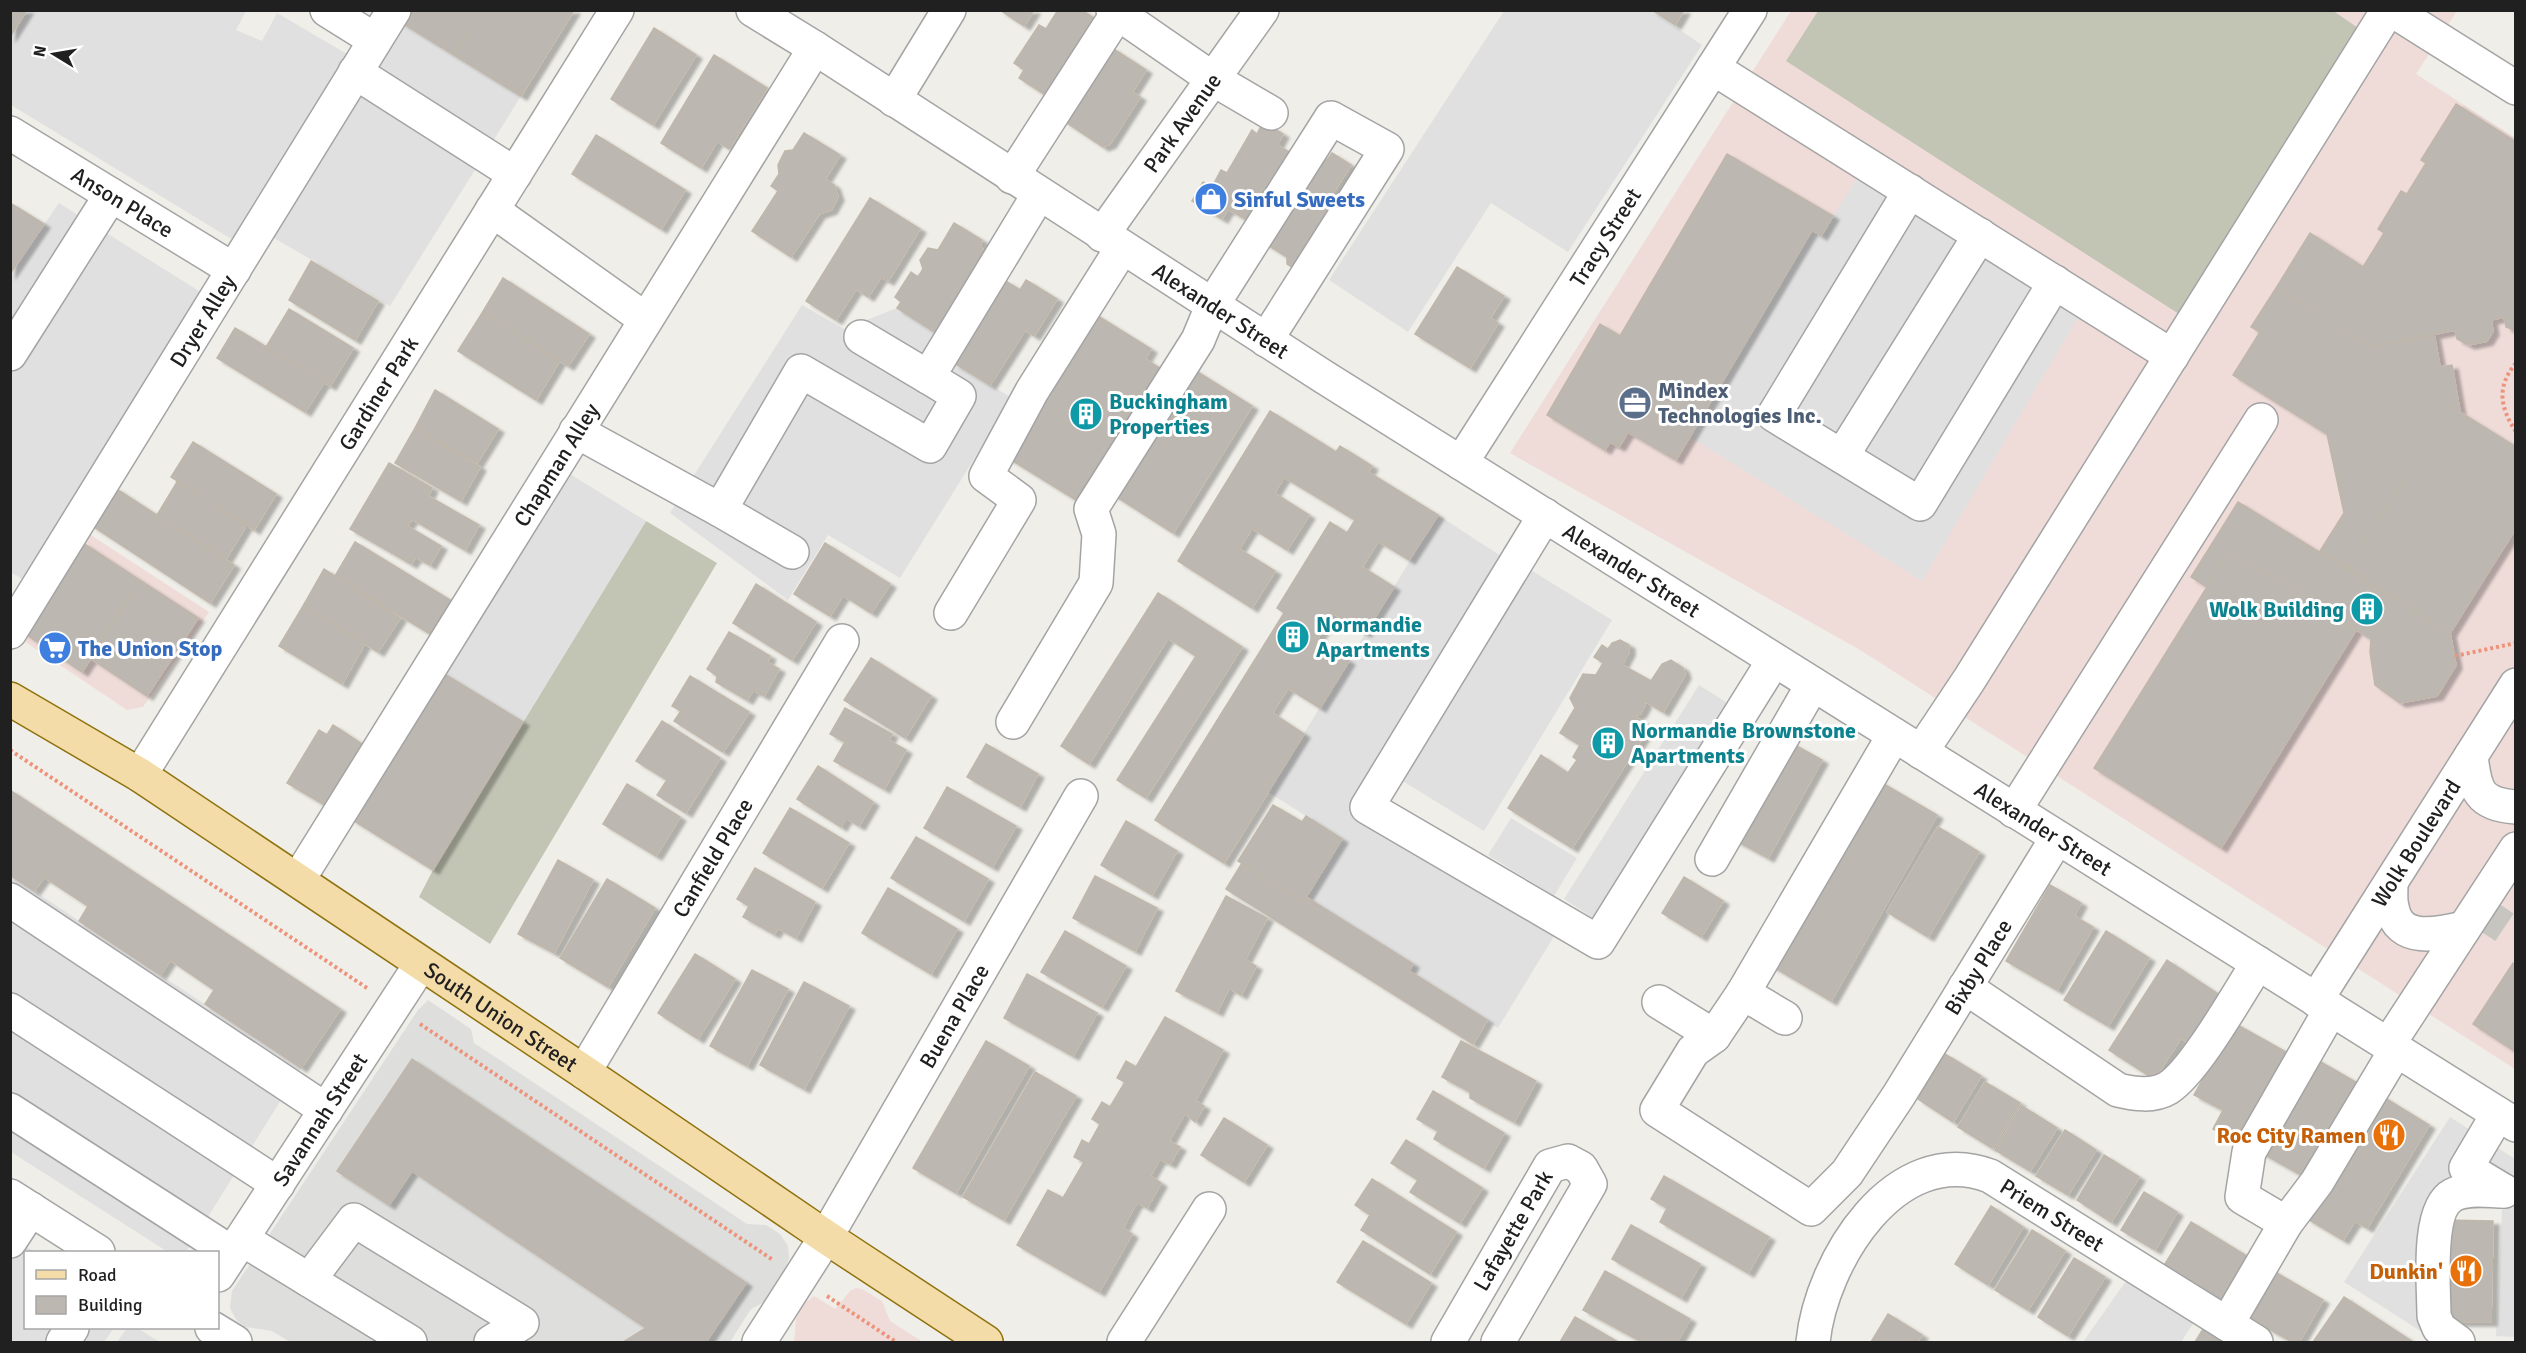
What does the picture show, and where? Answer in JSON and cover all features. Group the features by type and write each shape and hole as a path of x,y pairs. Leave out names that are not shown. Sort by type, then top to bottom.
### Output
{"main road":[{"name":"South Union Street","path":"10,699 140,775 826,1237 986,1342"}],"street":[{"path":"327,10 375,40"},
{"name":"Dryer Alley","path":"10,632 394,10"},
{"name":"Gardiner Park","path":"140,775 617,10"},
{"path":"894,100 949,10"},
{"name":"Park Avenue","path":"951,613 1019,500 986,476 1112,242 1213,79 1262,10"},
{"name":"Tracy Street","path":"1461,463 1750,10"},
{"path":"1921,752 1975,670 2390,10 2516,88"},
{"path":"1012,177 1115,12 1213,79 1271,113"},
{"name":"Alexander Street","path":"769,14 815,48 1112,242 2507,1120"},
{"name":"Chapman Alley","path":"298,880 815,48"},
{"path":"1713,68 2172,356"},
{"path":"355,72 515,174"},
{"path":"1013,722 1096,583 1099,534 1092,509 1198,340 1213,304 1331,118 1387,149 1266,340"},
{"name":"Anson Place","path":"10,133 234,270"},
{"path":"1910,191 1774,415 1920,504 2055,282"},
{"path":"928,377 1039,194"},
{"path":"10,354 111,195"},
{"path":"492,210 645,319"},
{"path":"1842,456 1980,235"},
{"path":"720,510 801,371 930,446 959,396 861,337"},
{"path":"2014,811 2260,420"},
{"path":"576,431 792,552"},
{"path":"1545,516 1367,807 1598,942 1774,660"},
{"name":"Canfield Place","path":"584,1072 842,641"},
{"path":"1712,860 1813,684"},
{"name":"Wolk Boulevard","path":"2286,1223 2242,1197 2249,1152 2324,1005 2391,883 2516,685"},
{"path":"1659,1002 1714,1036 1743,993 1894,735"},
{"path":"2471,756 2477,790 2487,800 2516,807"},
{"name":"Buena Place","path":"759,1342 826,1237 1081,796"},
{"name":"Bixby Place","path":"1714,1036 1693,1051 1657,1110 1811,1209 1847,1173 1899,1095 2057,838"},
{"path":"2227,1324 2286,1223 2317,1182 2392,1048 2464,928 2516,849"},
{"path":"2391,883 2392,910 2401,925 2413,934 2437,934 2464,928"},
{"path":"10,900 326,1110"},
{"path":"1965,987 2118,1090 2138,1096 2166,1089 2186,1072 2258,963"},
{"name":"Savannah Street","path":"230,1256 421,964"},
{"path":"1743,993 1785,1018"},
{"path":"10,1010 278,1184"},
{"path":"10,1110 230,1256 309,1281 410,1342"},
{"path":"2507,1120 2466,1168 2510,1195"},
{"name":"Lafayette Park","path":"1448,1342 1550,1166 1568,1161 1581,1168 1590,1184 1502,1337"},
{"name":"Priem Street","path":"1813,1342 1822,1297 1836,1264 1864,1220 1887,1197 1911,1182 1938,1171 1956,1168 1974,1170 1990,1176 2256,1342"},
{"path":"2458,1342 2439,1328 2434,1316 2435,1224 2442,1205 2453,1195 2472,1190 2510,1195"},
{"path":"10,1241 21,1202 96,1251"},
{"path":"1124,1342 1209,1209"},
{"path":"309,1281 354,1220 522,1323 491,1342"},
{"path":"1467,1308 1502,1337"},
{"path":"63,1342 71,1329"},
{"path":"214,1329 235,1342"}],"path":[{"path":"2516,363 2506,375 2502,395 2505,414 2516,432"},
{"path":"2455,656 2516,643"},
{"path":"10,750 375,994"},
{"path":"420,1024 760,1252"},
{"path":"860,1318 896,1342"}],"shaded area":[{"path":"2332,10 2361,30 2179,314 1786,61 1818,11"},
{"path":"27,11 246,11 236,30 262,41 277,13 371,68 399,21 521,96 390,306 245,221 233,240 11,105 10,37"},
{"path":"1504,11 1652,11 1702,45 1568,252 1491,203 1408,332 1329,280"},
{"path":"1791,11 2457,11 2416,74 2515,138 2515,1069 1860,650 1510,453"},
{"path":"1866,163 2087,302 1922,581 1690,437 1812,230 1821,236"},
{"path":"59,203 202,293 24,580 10,572 10,274"},
{"path":"802,305 844,329 897,308 936,333 954,363 1012,398 900,578 828,535 788,600 670,513"},
{"path":"565,471 646,521 523,722 441,672"},
{"path":"1438,515 1504,558 1352,806 1556,933 1498,1028 1409,971 1413,964 1306,897 1342,839 1268,792"},
{"path":"646,521 717,563 490,944 419,897 433,870"},
{"path":"83,530 209,612 143,707 127,710 15,635"},
{"path":"1524,566 1612,620 1484,831 1396,777"},
{"path":"1699,685 1743,713 1607,927 1564,899"},
{"path":"1511,818 1577,858 1554,896 1488,855"},
{"path":"10,875 301,1068 187,1251 166,1251 11,1152"},
{"path":"428,1000 471,1029 474,1043 747,1224 766,1225 780,1234 788,1246 789,1258 782,1278 772,1298 751,1309 730,1342 290,1342 272,1331 246,1327 237,1321 230,1308 232,1291 418,1010"},
{"path":"2450,1117 2515,1159 2515,1337 2496,1336 2502,1210 2486,1186 2458,1187 2428,1336 2344,1282"},
{"path":"10,1236 33,1251 24,1251 24,1329 113,1329 104,1342 11,1342"},
{"path":"2126,1281 2194,1322 2181,1342 2083,1342"},
{"path":"856,1288 882,1301 890,1321 923,1342 794,1342 796,1319 802,1305 814,1296 835,1309 850,1291"},
{"path":"126,1329 139,1329 160,1342 117,1342"}],"building":[{"path":"10,10 27,10 10,37"},
{"path":"405,10 481,10 454,55 399,21"},
{"path":"481,10 574,10 521,96 454,55"},
{"path":"1000,10 1034,10 1024,26"},
{"path":"1058,10 1082,10 1098,21 1047,96 1019,78 1024,70 1014,63 1039,25 1046,29"},
{"path":"1652,10 1684,10 1675,25"},
{"path":"654,28 696,55 653,125 611,99"},
{"path":"1112,48 1146,70 1132,92 1140,97 1110,144 1103,147 1064,121"},
{"path":"714,55 767,88 729,149 717,141 701,168 661,143"},
{"path":"2456,104 2516,142 2516,331 2506,327 2504,317 2491,320 2493,331 2487,341 2469,345 2457,339 2455,330 2371,348 2276,288 2310,233 2363,267 2384,233 2378,229 2401,191 2407,194 2426,163 2421,160"},
{"path":"1263,122 1283,134 1277,145 1291,153 1250,222 1228,209 1222,219 1192,201 1203,182 1212,187 1221,170 1227,173 1252,130 1257,134"},
{"path":"804,133 840,155 825,179 834,185 838,197 831,210 819,214 791,257 752,231 778,191 771,186 779,174 778,165 785,151 793,150"},
{"path":"596,135 685,190 661,229 572,174"},
{"path":"1332,153 1351,165 1332,194 1342,200 1300,262 1292,267 1287,264 1287,257 1260,240 1318,155 1326,161"},
{"path":"1727,154 1833,216 1821,236 1812,230 1676,460 1628,432 1619,447 1610,442 1605,450 1547,415 1600,324 1620,336"},
{"path":"870,198 920,229 888,281 881,277 868,297 856,289 836,320 806,301"},
{"path":"10,203 44,224 10,274"},
{"path":"954,223 982,240 980,247 987,252 936,333 897,308 901,302 895,297 911,272 918,277 923,269 920,260 928,248 938,250"},
{"path":"311,261 378,301 355,340 289,300"},
{"path":"1457,267 1504,296 1490,318 1498,323 1470,368 1415,334"},
{"path":"503,278 589,334 568,366 482,313"},
{"path":"1026,280 1057,299 1034,336 1025,330 990,385 954,363 1006,281 1020,290"},
{"path":"2276,288 2371,348 2434,334 2440,367 2452,365 2460,412 2450,406 2348,569 2320,551 2344,513 2327,434 2233,375 2260,332 2251,327"},
{"path":"289,309 353,348 330,386 266,347"},
{"path":"482,313 560,360 536,400 458,351"},
{"name":"Buckingham Properties","path":"1093,313 1151,349 1145,359 1166,372 1084,505 1005,456"},
{"path":"235,328 324,382 305,412 217,358"},
{"path":"1188,366 1252,406 1173,533 1109,492"},
{"path":"435,390 498,429 477,463 415,428"},
{"path":"2450,406 2516,447 2516,528 2450,633 2348,569"},
{"name":"Normandie Apartments","path":"1270,411 1336,452 1340,446 1372,466 1368,472 1438,515 1409,560 1378,541 1362,567 1394,587 1365,633 1333,613 1316,641 1349,661 1320,708 1288,688 1272,713 1304,734 1224,863 1155,820 1284,613 1277,608 1330,522 1347,533 1355,520 1284,477 1274,493 1309,515 1287,550 1252,528 1239,549 1275,571 1252,608 1178,561"},
{"path":"415,428 480,467 461,501 395,463"},
{"path":"193,442 276,494 254,530 171,477"},
{"path":"389,463 432,488 428,496 479,525 465,550 412,519 407,526 441,546 430,565 416,557 411,564 350,529"},
{"path":"177,482 247,524 226,559 157,515"},
{"path":"115,488 234,565 210,603 91,525"},
{"name":"Wolk Building","path":"2238,502 2450,633 2456,665 2437,696 2400,703 2375,685 2370,652 2371,639 2230,550 2207,587 2191,577"},
{"path":"355,542 455,603 435,637 335,576"},
{"path":"83,543 141,581 82,672 24,633"},
{"path":"825,543 890,584 871,613 843,595 830,616 794,594"},
{"path":"2230,550 2356,630 2221,848 2094,768"},
{"path":"324,569 400,618 378,652 303,606"},
{"path":"141,581 198,618 147,696 90,658"},
{"path":"756,584 816,622 792,660 733,623"},
{"path":"1158,593 1242,647 1146,798 1117,780 1196,656 1168,638 1089,764 1061,746"},
{"path":"303,606 365,643 342,684 279,646"},
{"path":"729,632 770,656 767,662 779,669 764,696 753,690 747,700 716,682 717,676 707,669"},
{"name":"Normandie Brownstone Apartments","path":"1620,640 1629,645 1629,652 1622,665 1651,681 1662,664 1671,660 1683,668 1685,675 1663,712 1643,700 1645,705 1640,714 1634,716 1650,726 1572,848 1508,808 1541,755 1568,773 1577,760 1573,757 1580,745 1560,733 1575,708 1570,698 1583,674 1596,675 1603,663 1594,657 1602,645 1608,649 1612,643"},
{"path":"871,658 931,696 905,738 844,700"},
{"path":"441,672 523,722 433,870 351,819"},
{"path":"690,676 749,712 723,752 674,721 681,711 672,706"},
{"path":"845,708 892,734 888,740 906,750 884,789 834,761 845,742 830,734"},
{"path":"662,721 720,758 686,813 657,795 667,780 636,761"},
{"path":"333,725 365,746 328,807 287,783 319,730 327,735"},
{"path":"1784,739 1822,760 1768,858 1729,837"},
{"path":"986,744 1038,774 1020,807 967,777"},
{"path":"818,766 873,802 859,826 846,818 841,827 797,799"},
{"path":"1877,780 1937,815 1831,1001 1770,965"},
{"path":"627,784 680,817 656,856 603,824"},
{"path":"947,787 1016,826 992,867 924,828"},
{"path":"10,790 340,1009 301,1068 205,1004 214,990 170,960 160,975 79,921 88,906 44,877 34,891 10,875"},
{"path":"1273,805 1302,822 1306,816 1342,839 1303,902 1238,861"},
{"path":"790,808 849,843 822,888 763,853"},
{"path":"1126,821 1177,851 1152,895 1101,865"},
{"path":"1938,827 1979,852 1928,937 1887,912"},
{"path":"916,837 988,879 964,921 891,878"},
{"path":"558,860 593,880 554,953 518,934"},
{"path":"1242,863 1303,902 1306,897 1413,964 1409,971 1487,1020 1473,1044 1226,889"},
{"path":"755,868 815,902 796,938 778,928 774,934 743,917 749,906 737,899"},
{"path":"1095,876 1157,908 1135,951 1073,918"},
{"path":"1684,877 1723,901 1701,937 1662,913"},
{"path":"607,879 655,908 608,987 560,958"},
{"path":"2050,885 2081,903 2074,916 2093,927 2057,990 2006,961"},
{"path":"888,888 957,929 931,974 862,933"},
{"path":"1226,896 1267,918 1245,960 1256,966 1241,995 1229,988 1217,1012 1176,991"},
{"path":"1065,931 1126,966 1102,1007 1041,972"},
{"path":"2106,931 2149,958 2108,1026 2064,1000"},
{"path":"695,954 735,979 698,1039 658,1013"},
{"path":"2167,960 2224,998 2193,1046 2181,1038 2154,1079 2109,1050"},
{"path":"2513,963 2516,965 2516,1052 2473,1024"},
{"path":"752,970 788,989 747,1066 710,1046"},
{"path":"1027,974 1097,1013 1073,1056 1004,1018"},
{"path":"804,982 849,1006 804,1089 760,1065"},
{"path":"1165,1017 1223,1050 1195,1101 1204,1106 1195,1122 1185,1113 1169,1141 1180,1147 1170,1164 1160,1159 1150,1176 1161,1183 1147,1208 1137,1202 1123,1228 1132,1234 1099,1292 1017,1245 1048,1190 1063,1198 1084,1162 1074,1157 1082,1140 1089,1144 1100,1124 1092,1119 1102,1102 1110,1107 1125,1082 1117,1078 1126,1061 1136,1067"},
{"path":"2234,1023 2288,1053 2238,1143 2213,1129 2223,1110 2194,1095"},
{"path":"986,1041 1029,1066 956,1193 913,1168"},
{"path":"1461,1041 1536,1081 1514,1122 1470,1098 1470,1092 1442,1077"},
{"path":"1945,1054 1981,1076 1953,1122 1918,1099"},
{"path":"2312,1057 2361,1085 2318,1161 2312,1157 2301,1175 2258,1151"},
{"path":"412,1059 746,1283 706,1342 623,1342 646,1328 412,1171 389,1205 337,1171"},
{"path":"1035,1072 1076,1096 1004,1220 963,1197"},
{"path":"1985,1082 2020,1103 1992,1148 1958,1127"},
{"path":"1433,1091 1504,1133 1484,1168 1434,1139 1438,1131 1417,1119"},
{"path":"2380,1095 2429,1125 2367,1228 2355,1221 2343,1240 2306,1218"},
{"path":"2022,1106 2057,1128 2030,1171 1995,1150"},
{"path":"1224,1118 1267,1145 1244,1182 1201,1155"},
{"path":"2065,1130 2096,1150 2068,1195 2036,1176"},
{"path":"1406,1140 1482,1188 1460,1223 1410,1192 1418,1180 1391,1163"},
{"path":"2104,1155 2139,1177 2111,1222 2077,1200"},
{"path":"1664,1176 1769,1237 1748,1273 1660,1222 1667,1208 1651,1199"},
{"path":"1372,1179 1456,1232 1430,1274 1361,1230 1370,1215 1355,1205"},
{"path":"2144,1192 2177,1212 2155,1250 2121,1230"},
{"path":"1991,1206 2023,1227 1988,1285 1955,1264"},
{"name":"Dunkin'","path":"2442,1220 2493,1221 2491,1322 2440,1322"},
{"path":"2191,1222 2250,1258 2221,1303 2163,1267"},
{"path":"1631,1225 1700,1264 1681,1298 1612,1259"},
{"path":"2032,1230 2065,1251 2028,1310 1995,1290"},
{"path":"1363,1241 1431,1283 1406,1324 1337,1282"},
{"path":"2074,1258 2105,1277 2068,1336 2038,1317"},
{"path":"2270,1269 2323,1300 2299,1342 2292,1342 2244,1315"},
{"path":"1605,1271 1690,1319 1677,1342 1642,1342 1583,1310"},
{"path":"2344,1297 2413,1342 2313,1342"},
{"path":"1888,1314 1922,1335 1917,1342 1871,1342"},
{"path":"1575,1317 1618,1342 1560,1342"},
{"path":"2203,1329 2225,1342 2195,1342"}],"tunnel":[{"path":"2477,909 2516,935"}],"place":[{"name":"Sinful Sweets","path":"1211,199"},
{"name":"Mindex Technologies Inc.","path":"1635,403"},
{"name":"Buckingham Properties","path":"1086,414"},
{"name":"Wolk Building","path":"2367,609"},
{"name":"Normandie Apartments","path":"1293,637"},
{"name":"The Union Stop","path":"55,648"},
{"name":"Normandie Brownstone Apartments","path":"1608,743"},
{"name":"Roc City Ramen","path":"2389,1135"},
{"name":"Dunkin'","path":"2466,1271"}]}
